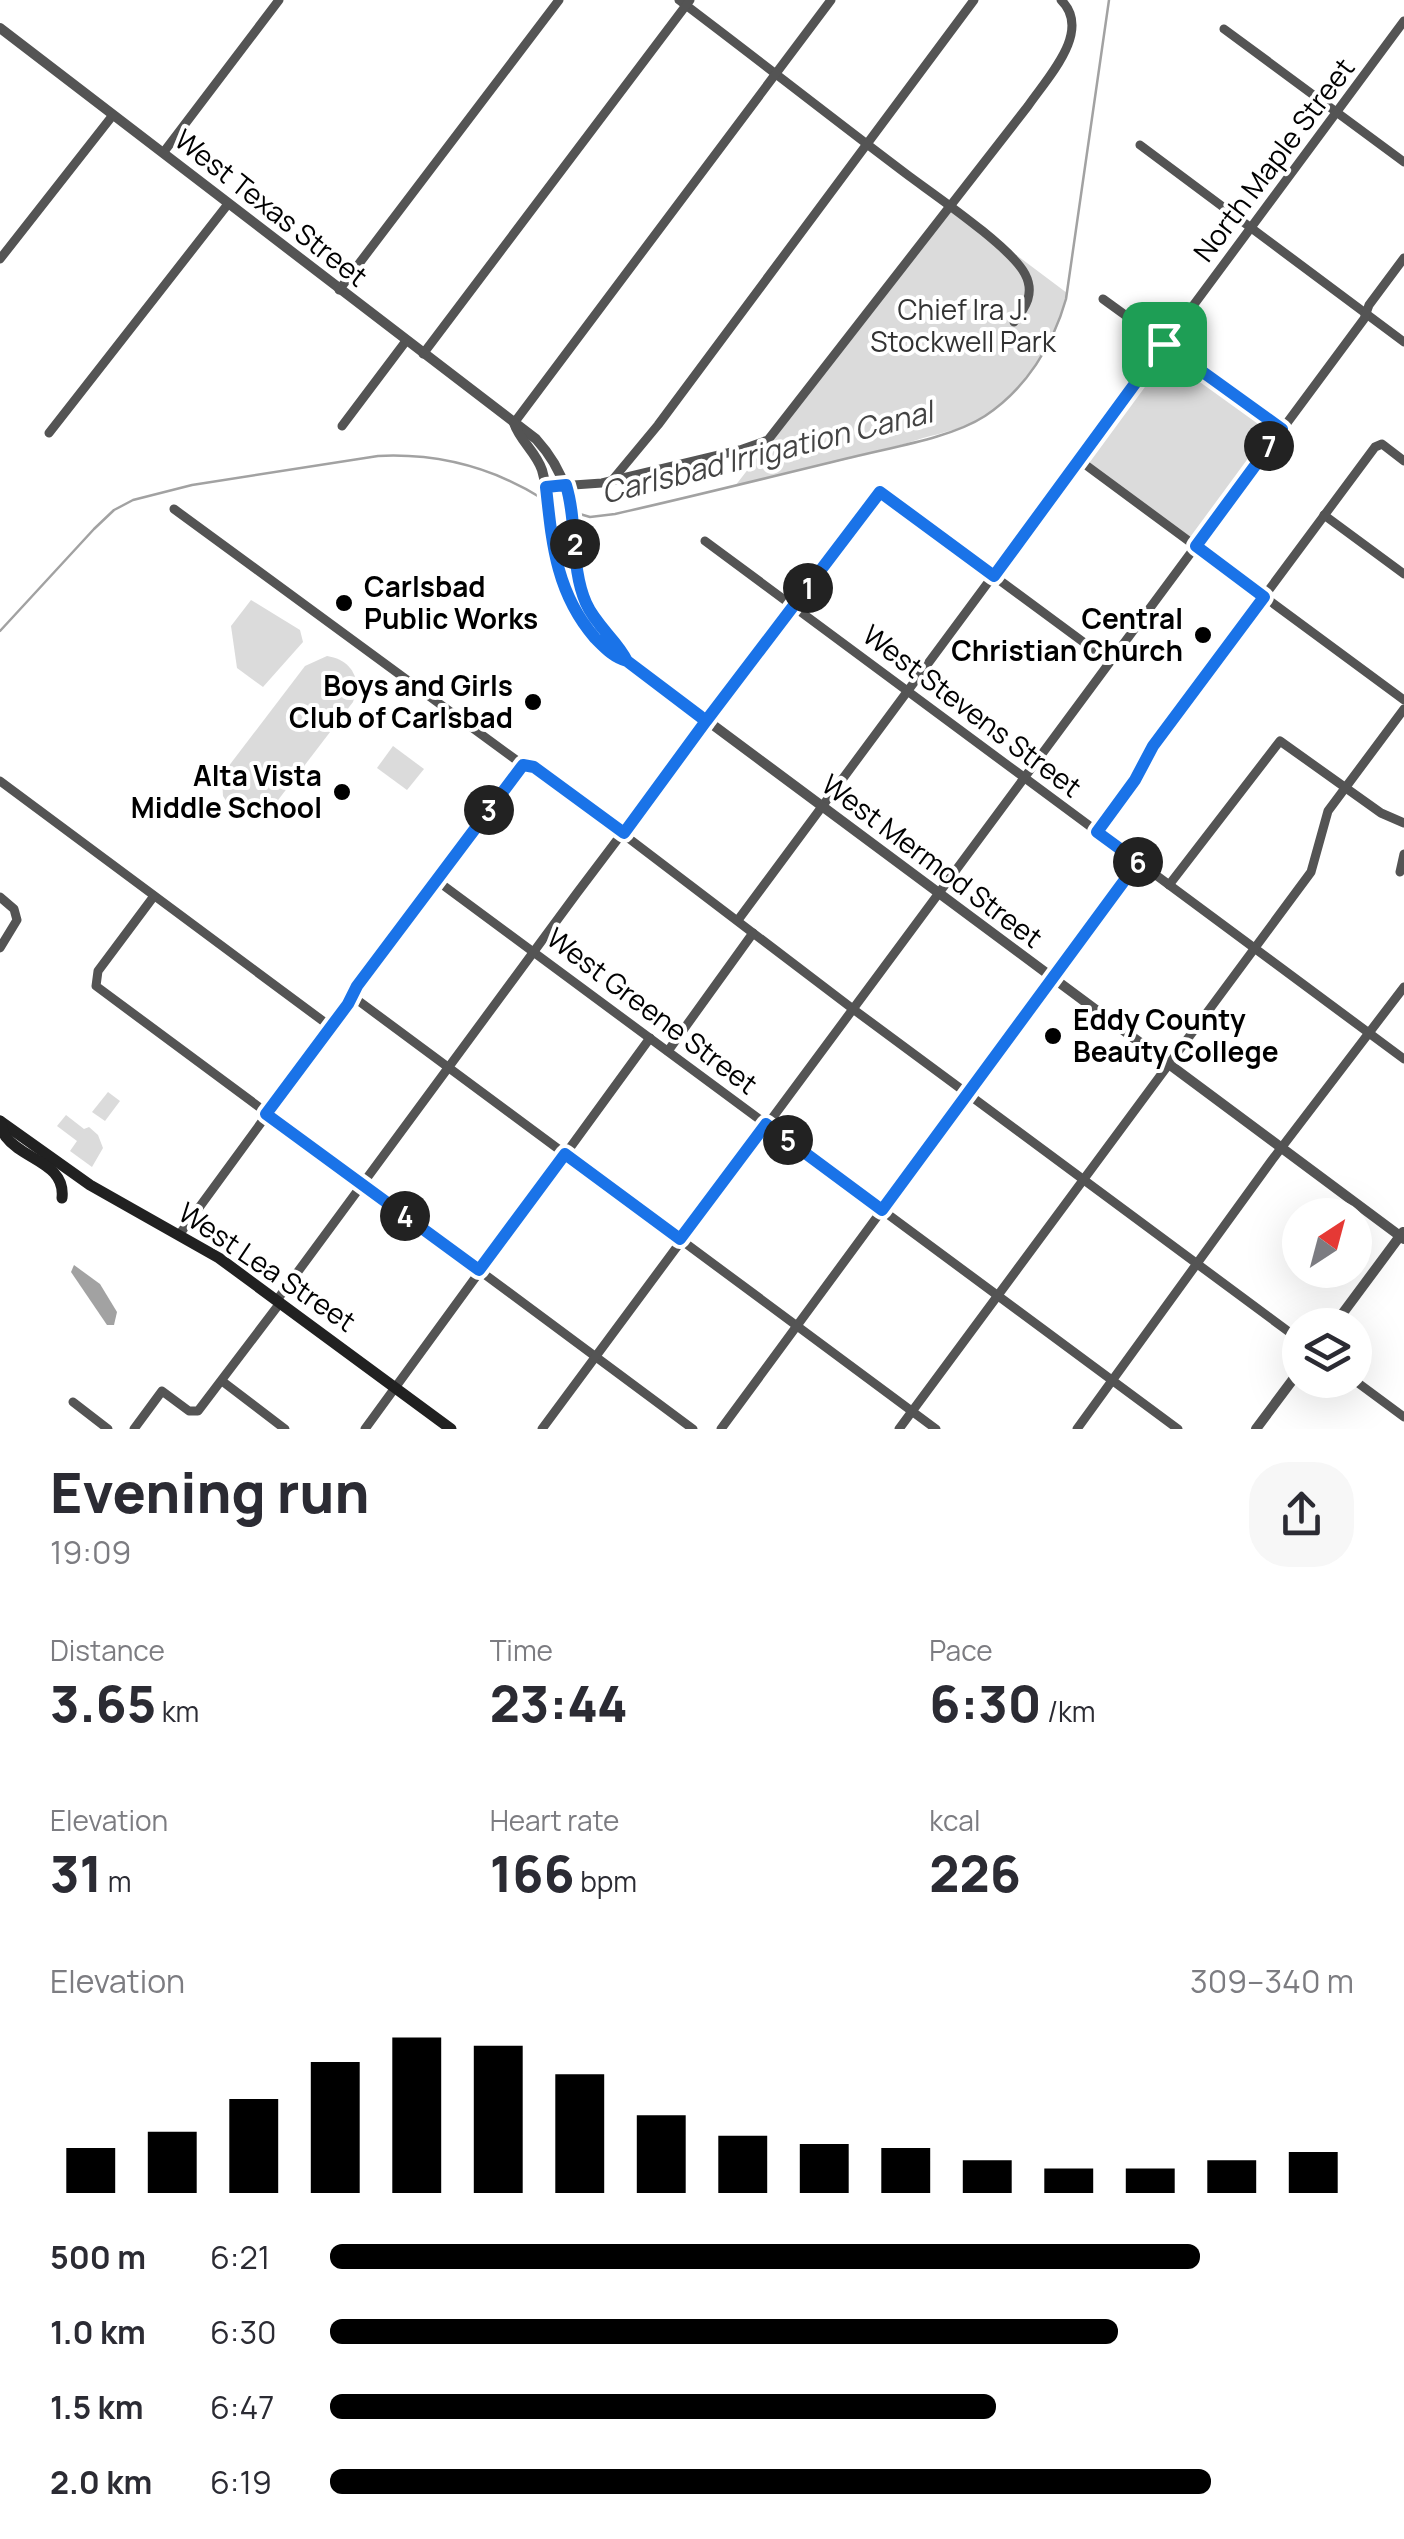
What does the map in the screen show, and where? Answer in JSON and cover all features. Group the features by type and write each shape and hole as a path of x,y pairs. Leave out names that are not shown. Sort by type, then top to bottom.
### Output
{"main road":[{"name":"West Lea Street","path":"0,1121 90,1186 219,1258 451,1429"},
{"path":"0,1121 7,1138 59,1177 62,1198"}],"street":[{"path":"163,153 278,0"},
{"path":"340,290 560,0"},
{"path":"514,423 831,0"},
{"path":"614,478 658,425 974,0"},
{"path":"546,487 567,490 602,483 768,440 952,208 1062,55 1073,24 1071,11 1061,0"},
{"path":"423,354 685,2 952,208 1025,273 1029,297 1014,322"},
{"name":"North Maple Street","path":"738,920 1404,21"},
{"name":"West Texas Street","path":"0,28 542,445 567,490 585,602 598,626 627,661"},
{"path":"1224,29 1404,162"},
{"path":"0,258 113,114"},
{"path":"1140,145 1404,342"},
{"path":"48,433 228,204"},
{"path":"542,1429 1196,546 1404,258"},
{"path":"1103,299 1282,429"},
{"path":"342,426 406,341"},
{"name":"West Texas Street","path":"514,423 539,462 554,554 568,598 599,642 616,658 627,661"},
{"path":"1097,832 1135,780 1153,746 1379,444 1404,461"},
{"path":"1079,460 1404,700"},
{"path":"134,1429 162,1391 194,1412 202,1407 534,952 880,492 1109,662"},
{"path":"174,509 523,765 534,767 853,1010 1282,1327"},
{"path":"1324,515 1404,574"},
{"name":"West Stevens Street","path":"705,541 1404,1060"},
{"name":"West Mermod Street","path":"627,661 1403,1235"},
{"path":"899,1429 1311,872 1328,811 1404,710"},
{"path":"1169,885 1280,740 1381,813 1404,823"},
{"path":"179,1235 523,765"},
{"path":"0,781 331,1027"},
{"path":"1400,872 1404,854"},
{"path":"721,1429 1138,862"},
{"name":"West Greene Street","path":"436,880 1178,1429"},
{"path":"154,896 98,971 96,986 694,1429"},
{"path":"0,898 14,909 18,920 0,948"},
{"path":"668,1051 753,933"},
{"path":"1078,1429 1404,987"},
{"path":"352,996 936,1429"},
{"path":"365,1429 650,1038"},
{"path":"1347,1308 1403,1235"},
{"path":"222,1381 284,1429"},
{"path":"1372,1393 1404,1417"},
{"path":"1256,1429 1282,1394"},
{"path":"73,1402 108,1429"}],"green space":[{"name":"Chief Ira J. Stockwell Park","path":"952,207 1067,293 1048,347 1025,380 997,408 961,427 735,486"},
{"path":"1164,344 1282,429 1195,545 1079,460"},
{"path":"251,600 300,630 303,642 263,687 237,668 231,626"},
{"path":"327,656 343,662 353,672 353,702 272,808 258,814 238,811 223,796 222,778 228,767 305,666"},
{"path":"393,746 424,769 407,790 377,768"},
{"path":"108,1092 120,1101 105,1121 92,1112"},
{"path":"66,1115 98,1135 103,1148 92,1167 70,1151 77,1141 57,1126"}],"shaded area":[{"path":"74,1265 100,1284 117,1312 114,1325 107,1325 71,1272"}],"waterway":[{"name":"Carlsbad Irrigation Canal","path":"573,512 590,517 615,514 921,441 971,424 1013,393 1036,365 1054,333 1066,299 1109,0"},
{"name":"Carlsbad Irrigation Canal","path":"0,631 114,510 133,500 192,485 378,456 400,456 464,464 504,478 543,499"}],"place":[{"name":"Carlsbad Public Works","path":"344,603"},
{"name":"Central Christian Church","path":"1203,635"},
{"name":"Boys and Girls Club of Carlsbad","path":"533,702"},
{"name":"Alta Vista Middle School","path":"342,792"},
{"name":"Eddy County Beauty College","path":"1053,1036"}],"route":[{"path":"1164,344 994,576 880,492 706,721 627,661 616,658 577,614 558,574 546,487 566,485 580,586 598,626 627,661 700,716 706,721 624,833 534,767 523,765 266,1114 479,1270 565,1154 680,1239 766,1124 882,1210 1138,862 1097,832 1135,780 1144,758 1264,597 1196,546 1282,429 1164,344"}]}
